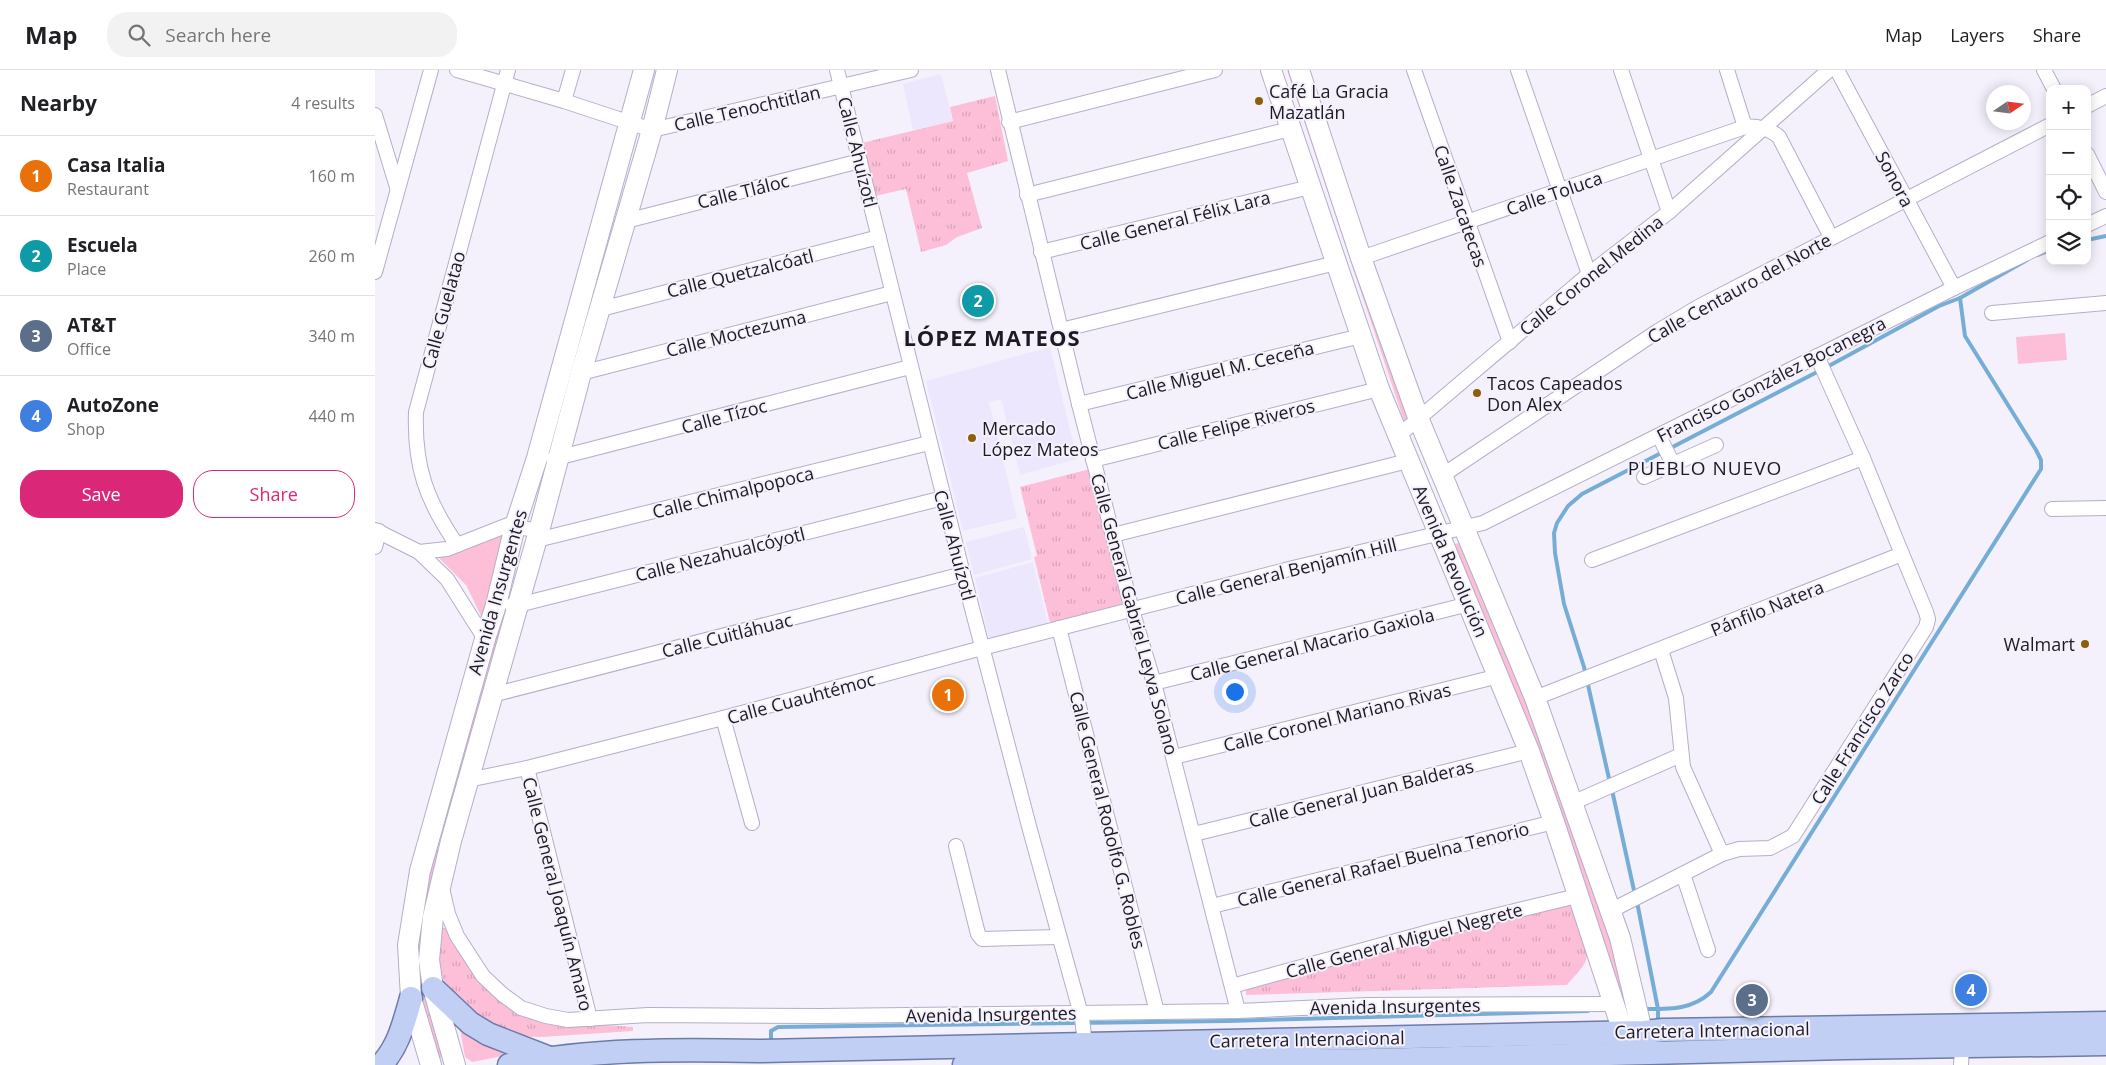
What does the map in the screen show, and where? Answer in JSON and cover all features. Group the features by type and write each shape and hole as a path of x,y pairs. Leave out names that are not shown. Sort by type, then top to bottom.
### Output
{"main road":[{"name":"Avenida Insurgentes","path":"431,1065 411,998 408,944 420,871 496,605 515,526 537,458 644,70"},
{"name":"Avenida Insurgentes","path":"455,1065 433,988 429,960 433,917 451,841 491,695 539,531 581,373 652,130 667,70"},
{"name":"Avenida Revolución","path":"1271,70 1379,389 1529,751 1613,1004 1665,1045"},
{"name":"Avenida Revolución","path":"1299,70 1361,258 1419,420 1535,698 1620,938 1665,1045"},
{"path":"429,837 451,841"},
{"path":"433,988 470,1023 488,1034 548,1057"},
{"path":"381,1065 392,1051 401,1033 411,998"},
{"name":"Carretera Internacional","path":"509,1065 548,1057 651,1058 759,1051 1084,1038 1665,1045 1961,1056 2079,1034 2106,1022"},
{"name":"Carretera Internacional","path":"963,1065 1429,1061 1665,1045 2079,1034 2106,1044"}],"street":[{"path":"375,272 378,251 431,70"},
{"path":"457,70 506,77 564,101 652,130"},
{"path":"564,101 573,70"},
{"name":"Calle Ahuízotl","path":"837,70 929,444 1059,937 1082,1015 1084,1038"},
{"name":"Calle Tenochtitlan","path":"652,130 911,70"},
{"name":"Calle General Gabriel Leyva Solano","path":"998,70 1009,122 1093,460 1132,610 1174,757 1238,1011"},
{"path":"1009,122 1215,70"},
{"name":"Calle Zacatecas","path":"1414,70 1510,342"},
{"path":"1518,70 1589,274"},
{"path":"1621,70 1669,212"},
{"path":"1727,70 1745,127 1750,126 1773,132 1779,138 1831,237"},
{"name":"Calle Coronel Medina","path":"1398,436 1589,274 1669,212 1829,70"},
{"name":"Sonora","path":"1837,70 1954,288"},
{"path":"2045,70 2052,85"},
{"name":"Calle Guelatao","path":"457,545 431,503 419,469 415,440 416,412 506,77"},
{"path":"2091,104 2106,96"},
{"path":"375,115 397,187"},
{"name":"Calle Toluca","path":"1361,258 1467,224 1745,127"},
{"name":"Calle Centauro del Norte","path":"1443,475 1658,331 1698,307 2046,127"},
{"path":"1027,195 1290,129"},
{"name":"Calle Tláloc","path":"625,221 860,161"},
{"path":"2091,162 2106,192"},
{"name":"Calle General Félix Lara","path":"1041,252 1310,187"},
{"path":"2091,223 2106,216"},
{"name":"Calle Quetzalcóatl","path":"601,309 879,237"},
{"name":"Francisco González Bocanegra","path":"1439,532 1493,519 1659,436 1821,366 1954,288 2046,244"},
{"path":"1061,330 1336,263"},
{"name":"Calle Moctezuma","path":"581,373 892,293"},
{"path":"1992,312 2106,304"},
{"name":"Calle Miguel M. Ceceña","path":"1079,404 1361,336"},
{"path":"1821,366 1863,458 1902,554"},
{"name":"Calle Tízoc","path":"537,458 557,459 910,367"},
{"name":"Calle Felipe Riveros","path":"1093,460 1379,389"},
{"path":"1659,436 1673,464"},
{"name":"Calle Chimalpopoca","path":"539,531 545,538 929,444"},
{"path":"1644,477 1716,444"},
{"path":"1592,560 1863,458"},
{"path":"1113,535 1408,461"},
{"name":"Calle Nezahualcóyotl","path":"496,605 518,605 943,498"},
{"path":"2053,509 2106,508"},
{"path":"419,552 447,549 508,525 539,531"},
{"path":"375,547 377,530 419,552 447,579 485,639"},
{"name":"Calle General Benjamín Hill","path":"1132,610 1439,532"},
{"name":"Calle Francisco Zarco","path":"1722,854 1739,849 1769,848 1793,836 1926,627 1928,620 1902,554"},
{"name":"Pánfilo Natera","path":"1535,698 1588,679 1902,554"},
{"name":"Calle Cuitláhuac","path":"491,695 963,574"},
{"name":"Calle General Macario Gaxiola","path":"1154,683 1469,604"},
{"name":"Calle Cuauhtémoc","path":"468,780 527,768 723,718 982,648 1132,610"},
{"name":"Calle General Rodolfo G. Robles","path":"1059,628 1157,1012"},
{"path":"1610,911 1722,854 1688,779 1681,755 1675,698 1661,650"},
{"name":"Calle Coronel Mariano Rivas","path":"1174,757 1499,676"},
{"path":"723,718 751,823"},
{"name":"Calle General Juan Balderas","path":"1193,834 1529,751"},
{"path":"1572,803 1681,755"},
{"name":"Calle General Joaquín Amaro","path":"527,768 590,1019"},
{"name":"Calle General Rafael Buelna Tenorio","path":"1212,906 1554,822"},
{"path":"956,846 978,934 982,939 1059,937"},
{"path":"1683,874 1708,950"},
{"name":"Avenida Insurgentes","path":"441,885 448,914 457,936 483,976 502,994 521,1008 546,1016 568,1020 657,1014 821,1016 1082,1015 1238,1011 1367,1004 1613,1004"},
{"name":"Calle General Miguel Negrete","path":"1232,986 1436,930 1577,896"}],"shaded area":[{"path":"941,74 953,121 913,130 903,84"},
{"path":"1050,347 1077,459 1020,475 1001,399 989,402 1017,518 963,531 926,381"},
{"path":"1024,527 1032,559 974,575 966,542"},
{"path":"1033,562 1049,628 990,643 975,578"}],"green space":[{"path":"1287,70 1297,70 1413,411 1406,423 1403,418"},
{"path":"995,96 1008,161 967,173 982,228 957,237 946,245 921,252 906,189 875,196 862,143 953,121 950,107"},
{"path":"2065,333 2067,360 2018,364 2016,337"},
{"path":"1094,468 1130,609 1051,627 1034,557 1037,556 1020,487"},
{"path":"509,530 484,622 466,585 436,555"},
{"path":"1463,543 1481,585 1590,867 1629,1003 1625,1005 1454,549 1455,544"},
{"path":"504,626 445,832 440,829 496,627"},
{"path":"435,847 439,852 426,996 442,1057 439,1058 414,967 414,937"},
{"path":"1572,902 1583,930 1587,953 1583,967 1567,985 1246,995 1246,986"},
{"path":"438,927 450,929 484,981 551,1021 633,1027 633,1031 541,1037 515,1036 485,1026 446,987 439,966"},
{"path":"459,1023 513,1054 472,1062 465,1057"}],"waterway":[{"path":"2091,239 2106,236"},
{"path":"2038,255 2046,252"},
{"path":"1645,1009 1688,1005 1704,998 1711,992 2041,469 2041,460 2036,450 1965,336 1960,298 2027,260"},
{"path":"1825,368 1939,306 1960,298"},
{"path":"1610,783 1584,667 1564,604 1555,553 1554,533 1557,523 1568,506 1582,494 1819,371"},
{"path":"1612,790 1635,895"},
{"path":"1637,902 1658,1009 1658,1023"},
{"path":"771,1043 771,1031 778,1027 1227,1021 1588,1011"}],"place":[{"name":"Café La Gracia Mazatlán","path":"1259,101"},
{"name":"Escuela","path":"978,301"},
{"name":"Tacos Capeados Don Alex","path":"1477,393"},
{"name":"Mercado López Mateos","path":"972,438"},
{"name":"Walmart","path":"2085,644"},
{"name":"Casa Italia","path":"948,695"},
{"name":"AutoZone","path":"1971,990"},
{"name":"AT&T","path":"1752,1000"}],"district":[{"name":"LÓPEZ MATEOS","path":"992,337"},
{"name":"PUEBLO NUEVO","path":"1705,468"}]}
